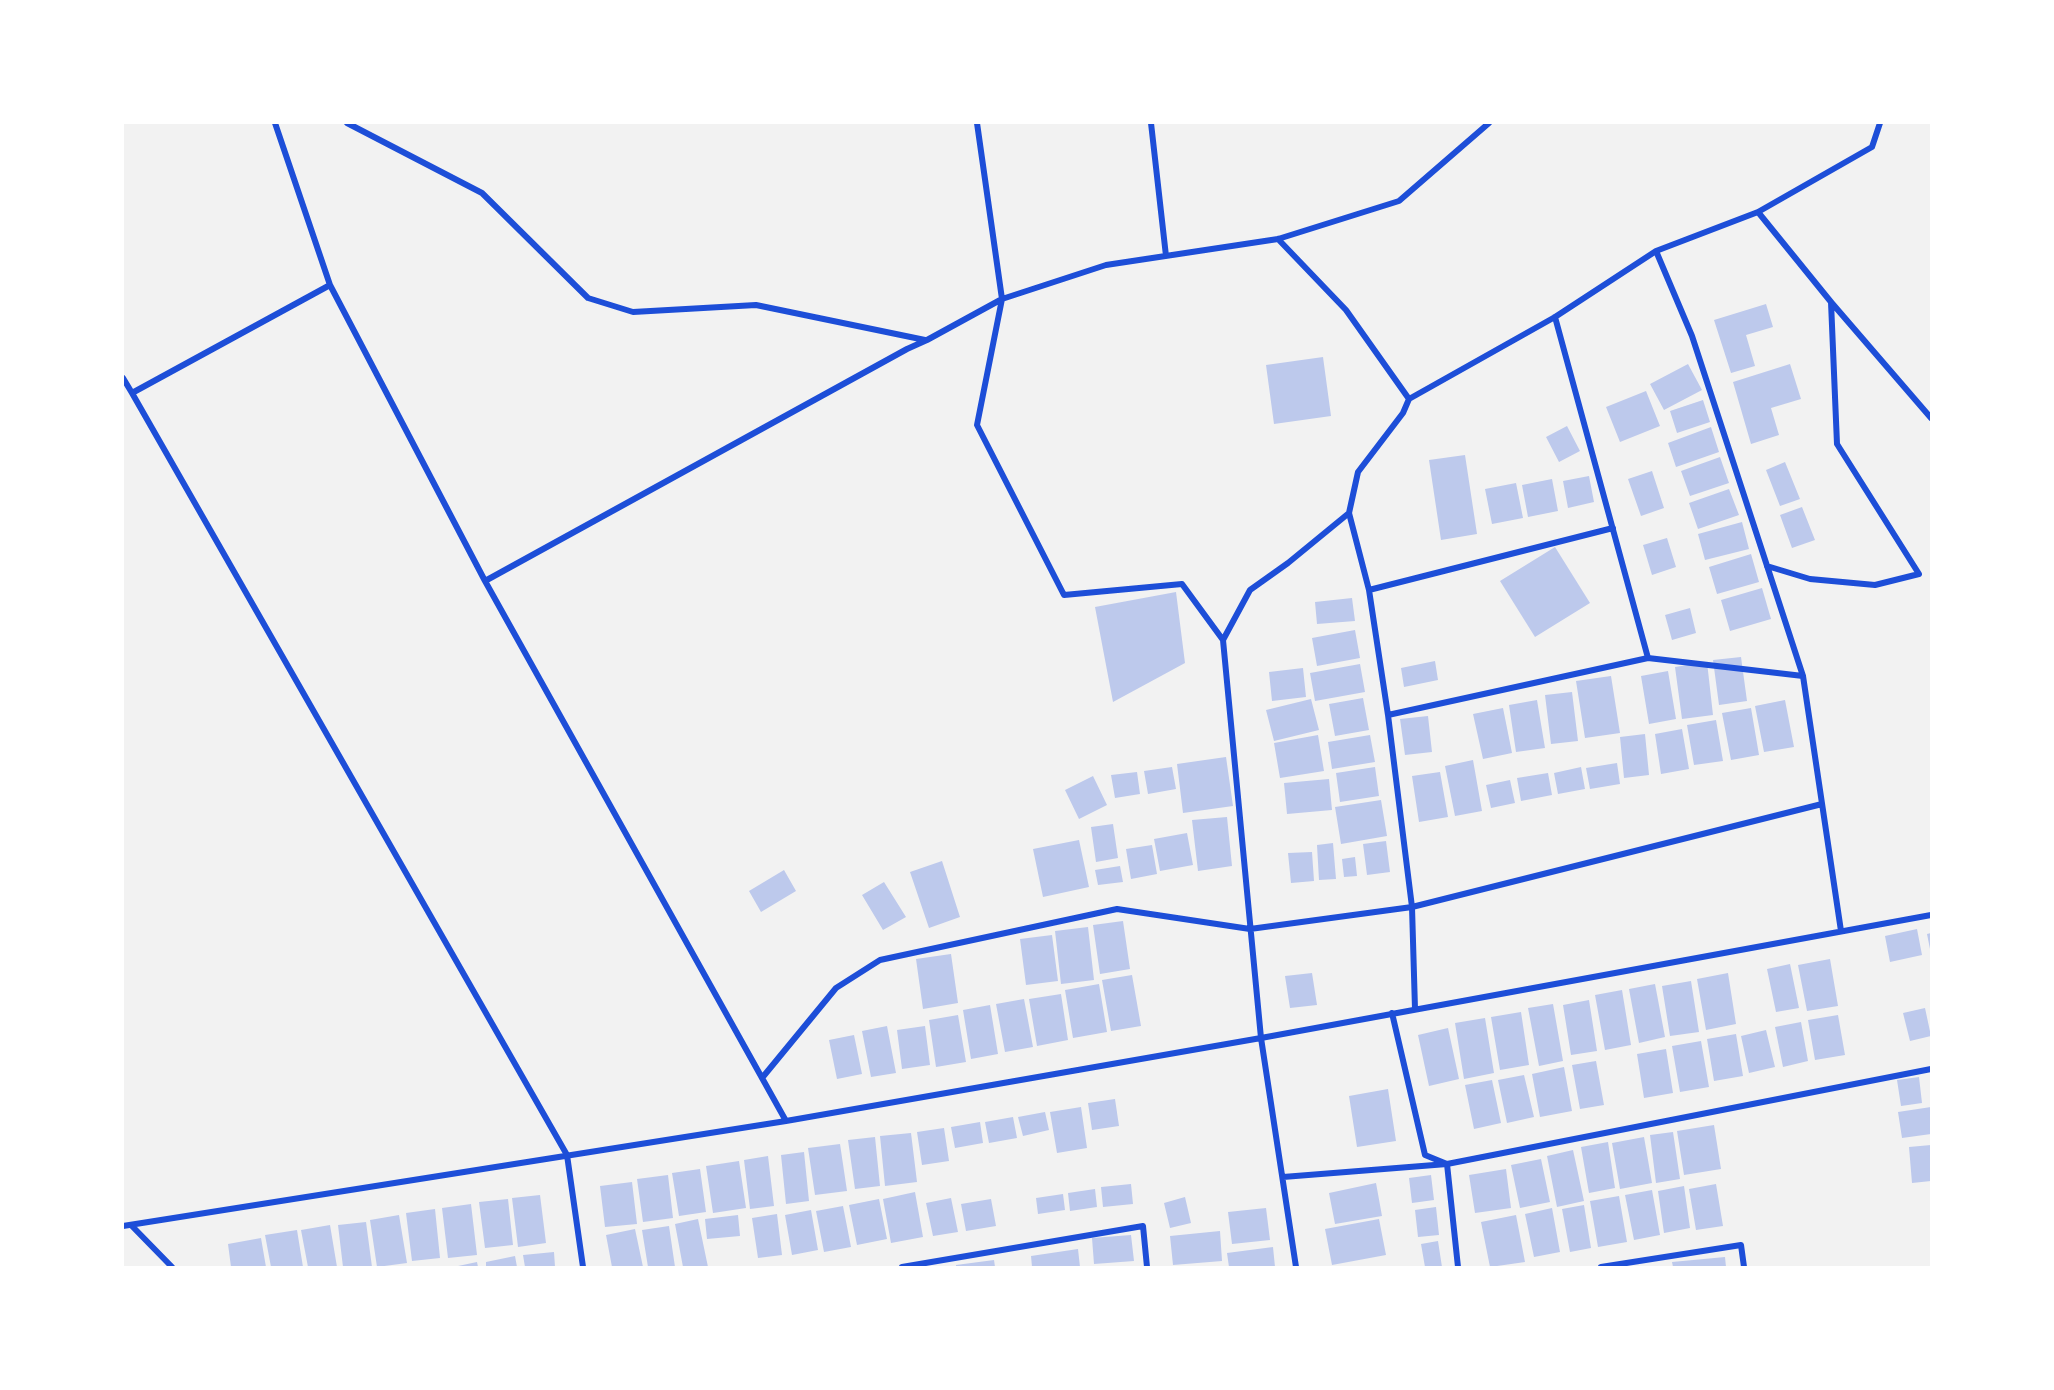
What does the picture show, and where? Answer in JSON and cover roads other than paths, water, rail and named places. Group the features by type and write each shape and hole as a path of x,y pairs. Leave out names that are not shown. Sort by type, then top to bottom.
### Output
{"street":[{"path":"275,123 330,285 485,581 786,1121"},
{"path":"347,123 482,192 588,298 633,312 756,305 927,340"},
{"path":"976,123 1002,299 976,425 1065,595 1182,584 1223,640 1261,1038 1296,1267"},
{"path":"1151,123 1166,256"},
{"path":"485,581 1002,299 1106,265 1278,239 1399,201 1490,123"},
{"path":"1415,1010 1412,907 1388,715 1369,590 1349,513 1358,472 1403,413 1409,399 1555,317 1656,252 1758,212 1872,147 1880,123"},
{"path":"1758,212 1831,302 1931,418"},
{"path":"1278,239 1346,310 1409,399"},
{"path":"1656,252 1692,336 1803,676 1841,931"},
{"path":"132,393 330,285"},
{"path":"1767,566 1810,579 1875,585 1919,574 1837,444 1831,302"},
{"path":"1555,317 1648,658"},
{"path":"123,378 567,1155 583,1267"},
{"path":"1223,640 1250,590 1349,513"},
{"path":"1369,590 1612,528"},
{"path":"1388,715 1648,658 1803,676"},
{"path":"762,1078 836,988 880,960 1117,909 1250,929 1412,907 1822,804"},
{"path":"123,1226 786,1121 1261,1038 1931,915"},
{"path":"1392,1013 1425,1155 1447,1164"},
{"path":"1283,1177 1447,1164 1931,1069"},
{"path":"1447,1164 1458,1267"},
{"path":"131,1224 172,1267"},
{"path":"902,1267 1143,1226 1147,1267"},
{"path":"1601,1267 1741,1245 1743,1267"}]}
